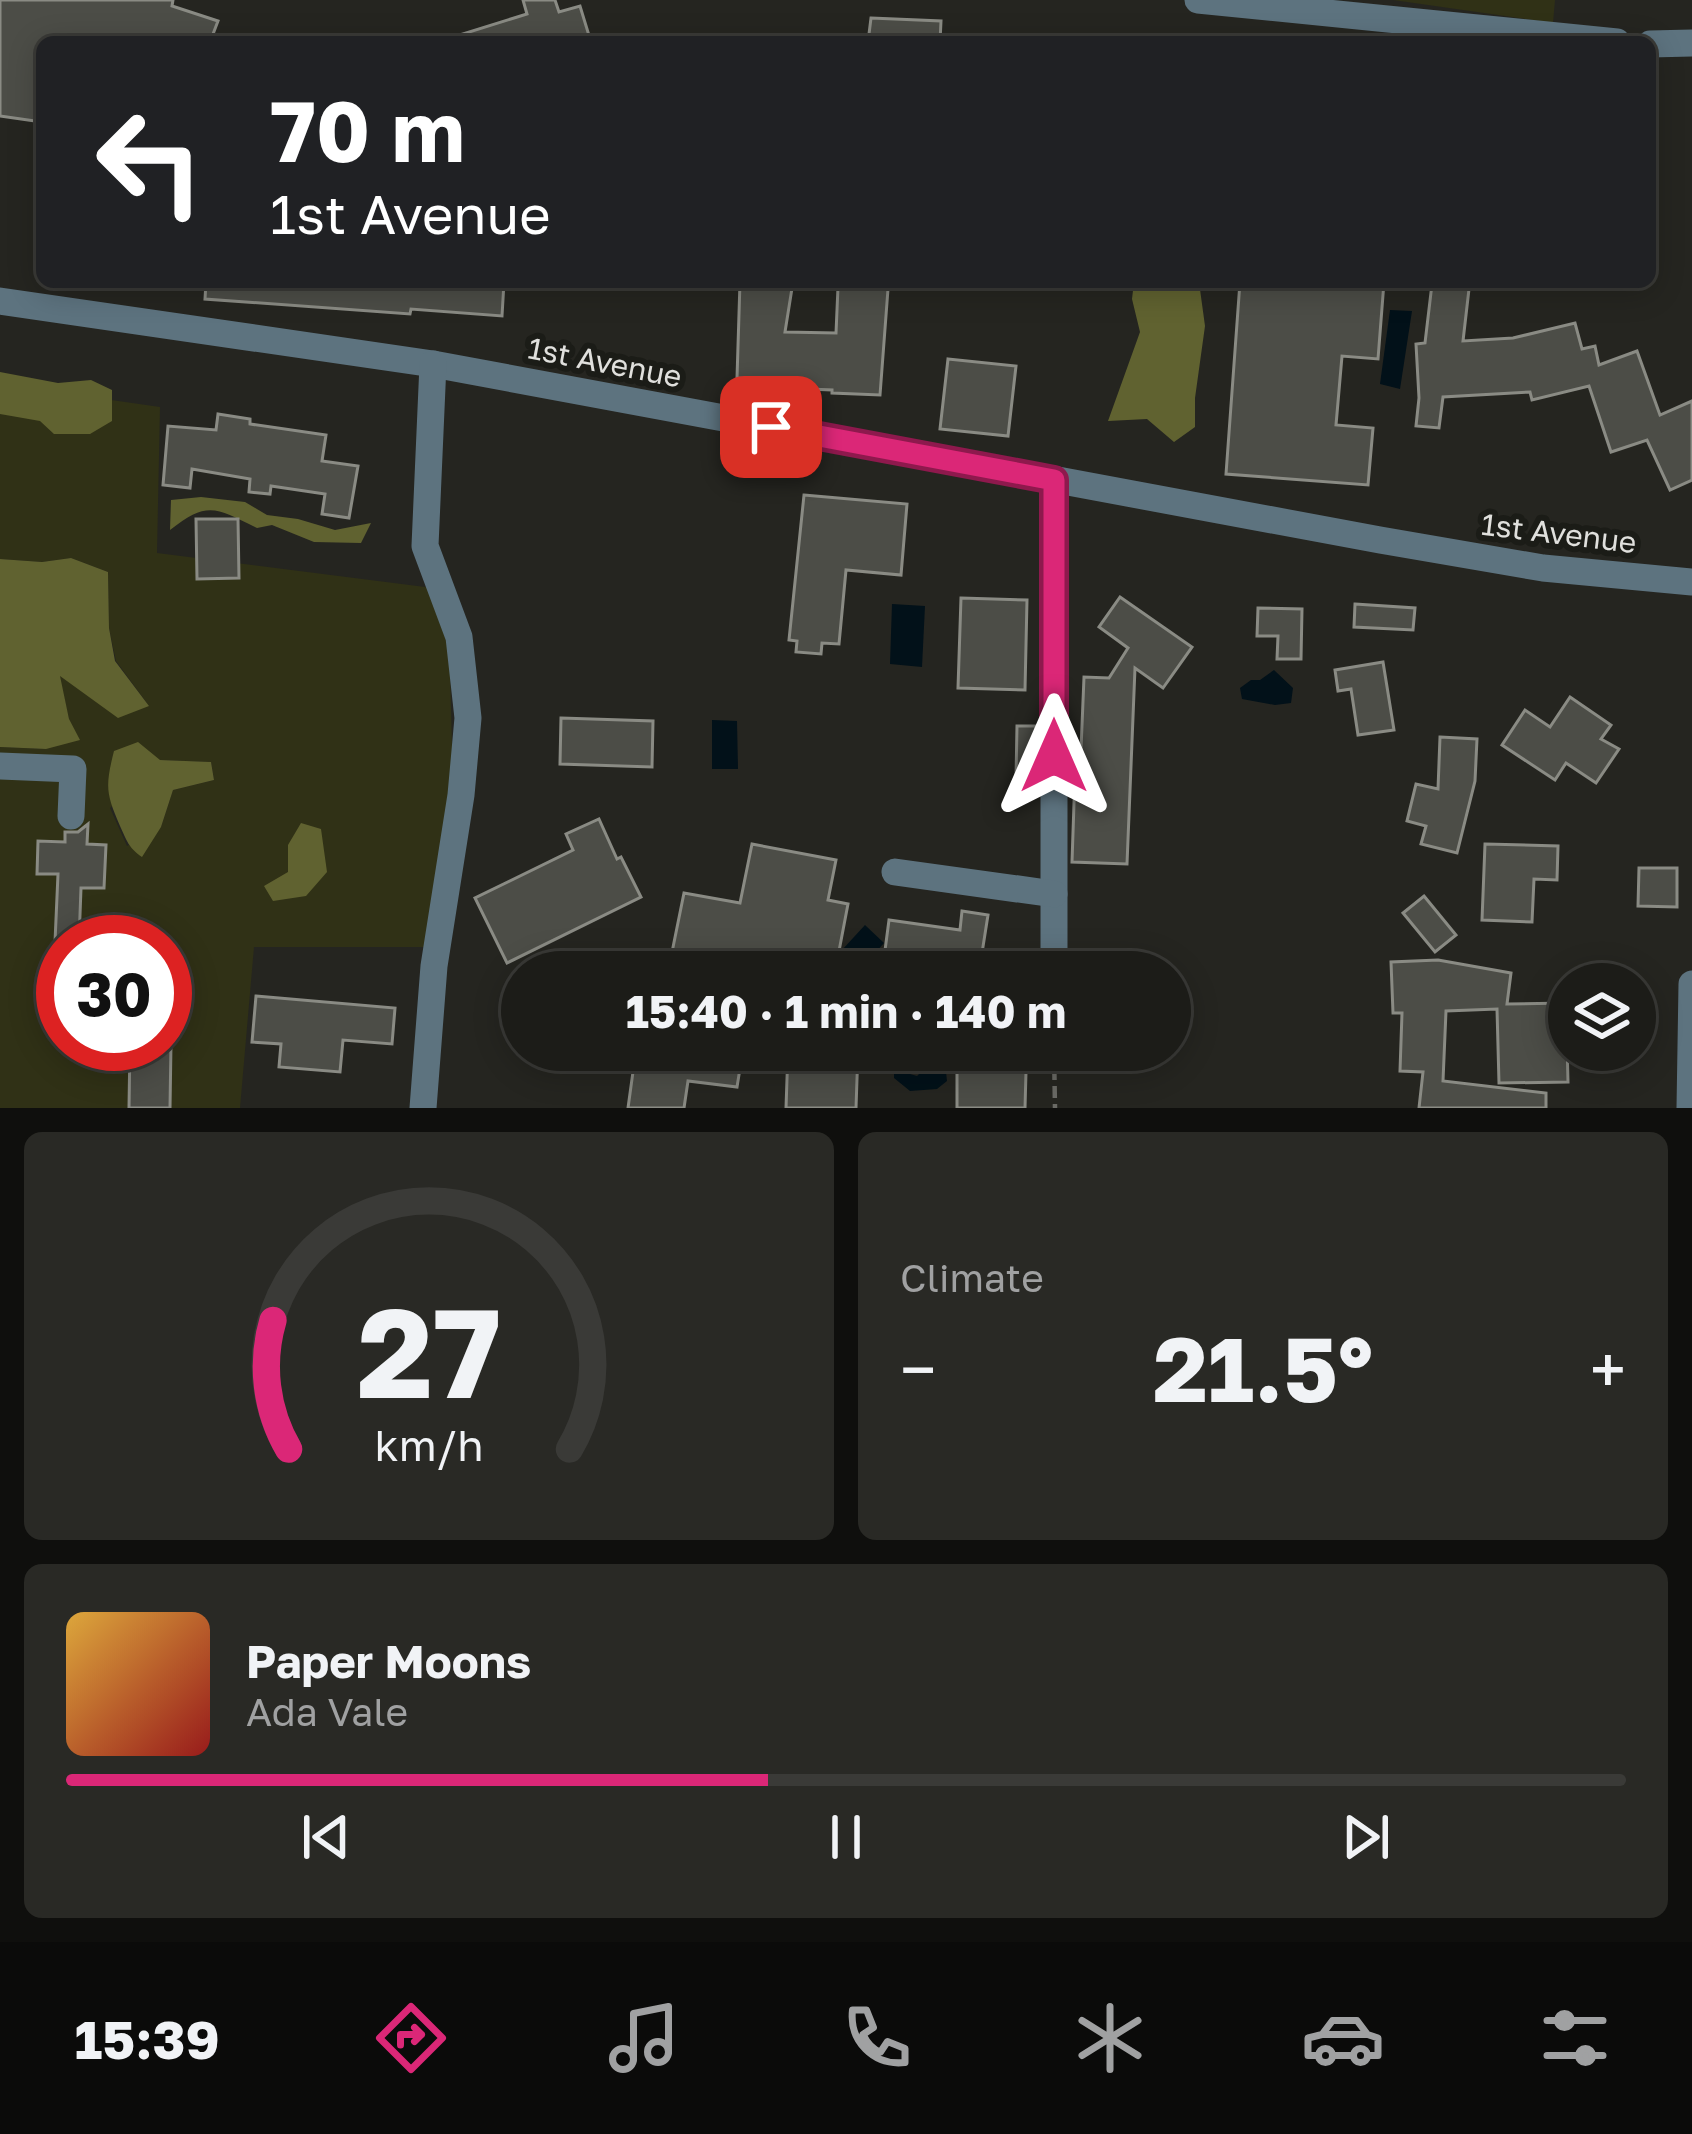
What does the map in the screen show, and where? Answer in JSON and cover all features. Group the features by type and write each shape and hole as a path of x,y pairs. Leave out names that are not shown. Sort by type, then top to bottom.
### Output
{"street":[{"path":"1198,0 1557,36"},
{"path":"1656,44 1692,43"},
{"name":"1st Avenue","path":"0,301 434,364 1543,568 1692,582"},
{"path":"423,1108 434,966 468,718 459,637 425,546 434,364"},
{"path":"1054,480 1054,951"},
{"path":"0,766 73,769 71,816"},
{"path":"895,872 1054,894"},
{"path":"1690,1108 1692,984"}],"path":[{"path":"1054,1071 1055,1108"}],"green space":[{"path":"1393,0 1555,0 1553,23"},
{"path":"1133,288 1200,288 1205,326 1195,427 1174,442 1147,419 1108,421 1140,332"},
{"path":"0,372 58,383 91,380 112,390 112,421 90,434 54,434 40,421 0,414"},
{"path":"0,384 160,407 157,553 433,588 449,629 453,785 430,947 254,947 240,1108 0,1108 0,747 46,749 69,719 59,675 149,706 116,661 109,628 108,572 71,558 0,559","holes":["160,760 211,762 214,780 173,790 161,827 127,846 110,808"]},
{"path":"201,497 245,502 267,515 335,530 371,523 361,543 314,542 272,525 257,528 212,510 194,514 170,530 171,500"},
{"path":"71,558 108,572 115,661 149,706 118,718 60,676 69,719 80,740 46,749 0,747 0,559"},
{"path":"138,742 160,760 211,762 214,780 173,790 161,827 142,857 126,840 108,790 114,751"},
{"path":"301,823 321,829 327,872 306,896 273,901 264,886 288,872 288,845"}],"shaded area":[{"path":"1390,310 1412,311 1400,389 1380,384"},
{"path":"892,604 925,606 922,667 890,664"},
{"path":"1274,670 1293,688 1291,703 1242,699 1240,688"},
{"path":"712,720 737,721 738,769 712,769"},
{"path":"865,925 884,943 877,951 842,950"},
{"path":"894,1071 917,1076 922,1071 943,1071 947,1081 937,1089 910,1091 894,1078"}],"building":[{"path":"0,0 173,0 172,6 218,21 212,36 36,36 36,121 0,116"},
{"path":"523,0 555,0 559,12 580,6 589,36 456,36 527,14"},
{"path":"871,18 941,21 940,36 869,36"},
{"path":"206,288 504,288 502,316 205,299"},
{"path":"740,288 792,288 785,332 836,333 838,288 888,289 880,395 785,388 785,379 737,378"},
{"path":"1240,288 1384,288 1378,359 1342,356 1336,425 1373,428 1368,485 1226,474"},
{"path":"1432,288 1462,288 1469,289 1463,341 1513,338 1575,323 1582,349 1595,346 1599,365 1637,351 1660,415 1692,401 1692,480 1670,490 1647,440 1611,452 1589,386 1532,400 1530,392 1443,397 1439,428 1416,426 1416,344 1425,343"},
{"path":"948,359 1016,366 1008,436 940,429"},
{"path":"218,414 250,419 250,424 326,435 322,461 358,466 349,518 322,514 325,494 271,486 270,494 249,492 250,479 192,469 190,488 163,485 168,426 216,430"},
{"path":"804,495 907,504 901,575 846,570 839,644 822,643 821,654 796,652 797,641 789,640"},
{"path":"196,519 238,519 239,578 197,579"},
{"path":"1120,597 1192,647 1163,688 1135,668 1127,864 1072,862 1084,677 1109,678 1128,648 1099,627"},
{"path":"961,598 1027,600 1025,690 958,688"},
{"path":"1355,604 1415,608 1413,630 1354,627"},
{"path":"1258,608 1302,609 1301,659 1277,659 1278,636 1257,636"},
{"path":"1383,662 1394,730 1358,735 1351,689 1338,691 1335,670"},
{"path":"1570,697 1611,725 1601,739 1619,749 1596,783 1566,763 1555,780 1502,745 1525,710 1550,727"},
{"path":"561,718 653,721 652,767 560,764"},
{"path":"1017,726 1036,726 1036,779 1016,778"},
{"path":"1440,737 1477,739 1475,781 1457,853 1421,844 1426,826 1407,821 1416,784 1438,789"},
{"path":"599,819 641,897 531,951 501,951 475,898 573,850 566,834"},
{"path":"88,824 87,844 106,845 104,888 81,888 80,915 56,915 58,874 37,874 38,841 65,842 65,832 78,832"},
{"path":"752,844 836,860 828,900 848,904 839,951 672,951 684,893 740,903"},
{"path":"1485,844 1558,846 1557,880 1534,879 1532,922 1482,920"},
{"path":"1639,868 1677,868 1677,907 1638,906"},
{"path":"1424,896 1456,935 1435,952 1403,913"},
{"path":"962,911 988,915 982,951 885,951 889,920 960,930"},
{"path":"1438,960 1511,973 1507,1004 1548,1003 1548,1071 1568,1071 1568,1082 1499,1083 1497,1009 1446,1011 1443,1081 1546,1093 1546,1108 1419,1108 1423,1072 1400,1071 1402,1013 1393,1013 1391,962"},
{"path":"256,996 395,1008 392,1044 343,1040 340,1072 279,1067 281,1044 252,1042"},
{"path":"130,1071 171,1071 170,1108 129,1108"},
{"path":"633,1071 740,1071 737,1087 688,1081 684,1108 628,1108"},
{"path":"787,1071 857,1071 856,1108 786,1108"},
{"path":"957,1071 1026,1072 1025,1108 957,1108"}],"route":[{"path":"771,427 1054,480 1054,756"}]}
